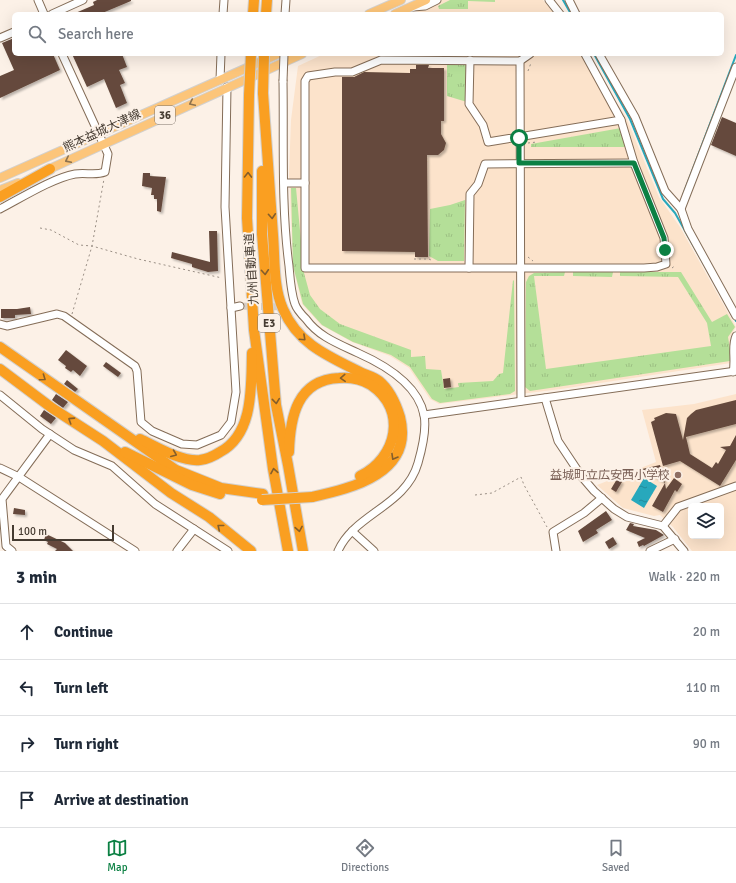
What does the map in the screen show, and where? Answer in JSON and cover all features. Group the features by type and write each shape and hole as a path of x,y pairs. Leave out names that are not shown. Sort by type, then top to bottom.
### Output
{"highway":[{"path":"253,12 254,0"},
{"path":"266,12 267,0"},
{"name":"九州自動車道","path":"251,56 247,218 254,330 273,469 288,551"},
{"name":"九州自動車道","path":"264,56 262,93 262,234 265,282 276,405 303,551"},
{"path":"104,441 192,485 220,494 262,497 347,489 369,480 385,469 395,458 401,442 401,422 393,398 380,382 320,352 303,339 292,328 282,308 276,277 262,93"},
{"path":"0,197 50,169"},
{"path":"113,426 182,457 199,460 211,457 227,448 240,433 247,416 254,330"},
{"path":"0,346 176,470 221,488 262,497"},
{"path":"0,369 52,408 104,441 171,493 209,518 251,551"},
{"path":"288,465 293,415 298,403 309,387 331,378 349,377 370,384 381,394 390,408 394,431 392,443 383,459 369,472 352,480 312,493"}],"main road":[{"path":"374,12 401,0"},
{"path":"400,12 426,0"},
{"name":"熊本益城大津線","path":"0,177 19,170 98,133 274,56"},
{"name":"熊本益城大津線","path":"0,190 50,169 298,56"}],"street":[{"path":"38,0 43,12"},
{"path":"56,12 83,0"},
{"path":"223,12 224,0"},
{"path":"285,12 286,0"},
{"path":"409,8 425,6 437,0"},
{"path":"549,0 558,12"},
{"path":"569,0 575,12"},
{"path":"0,38 12,33"},
{"path":"0,209 64,177 77,173 96,175 106,172 108,154 63,56"},
{"path":"220,80 221,56"},
{"path":"284,56 284,182 287,251 295,306 313,328 329,340 390,369 411,389 424,415 423,445 418,465 408,485 385,508 352,531 342,543 338,551"},
{"path":"531,57 520,61 381,60 352,72 335,72 308,76 305,80 305,268 644,268 657,267 666,264 664,238 634,163 621,120 586,56"},
{"path":"600,56 635,117 665,192 681,209 688,229 736,316"},
{"path":"470,60 470,104 483,125 488,142 621,120"},
{"path":"520,61 523,137 519,163 520,401"},
{"path":"681,209 736,67"},
{"path":"0,324 7,326 57,314 70,320 135,366 137,371 141,422 145,426 175,442 198,445 221,435 231,422 235,407 235,372 228,280 225,207 228,87"},
{"path":"469,268 470,194 480,181 485,164 634,163"},
{"path":"284,182 305,183"},
{"path":"231,308 240,306"},
{"path":"287,307 295,306"},
{"path":"424,415 735,371 736,364 734,340 736,336"},
{"path":"0,395 50,434 74,450 112,466 155,504 228,551"},
{"path":"545,398 558,442 582,477 602,498 627,517 663,526 684,551"},
{"path":"12,551 6,546 2,499 50,434"},
{"path":"0,468 19,477 135,551"},
{"path":"663,526 678,507 736,486"},
{"path":"556,551 552,535 553,532 584,513 602,498"},
{"path":"177,551 194,529"},
{"path":"352,531 374,551"},
{"path":"650,551 675,539"}],"path":[{"path":"528,72 531,57"},
{"path":"523,137 527,144"},
{"path":"70,320 92,246 106,172"},
{"path":"40,228 51,230 79,245 92,246 138,259 228,280"},
{"path":"525,254 535,262"},
{"path":"414,259 429,259 438,264"},
{"path":"475,495 492,493 522,477 524,485 552,535"}],"shaded area":[{"path":"442,0 543,0 553,12 416,12"},
{"path":"320,56 586,56 626,117 659,197 680,227 736,327 730,337 731,363 561,389 439,404 430,399 409,368 390,356 352,342 321,325 302,304 293,266 289,174 291,120 298,66"},
{"name":"益城町立広安西小学校","path":"736,394 736,551 692,551 673,527 660,515 654,516 623,508 597,485 656,462 642,410 694,404"}],"green space":[{"path":"450,0 495,0 495,2 468,1 468,9 439,9 438,6"},
{"path":"447,64 467,64 467,102 447,96"},
{"path":"621,128 628,147 531,147 531,144"},
{"path":"291,188 296,188 304,273 310,295 320,309 340,324 411,350 411,357 425,356 426,369 441,370 444,389 459,387 458,383 493,381 499,374 503,373 513,280 515,391 510,394 440,403 432,399 410,367 391,355 353,342 322,325 303,304 293,266"},
{"path":"465,200 464,261 438,261 429,256 430,209"},
{"path":"565,272 564,276 534,276 546,369 711,346 707,323 678,277 620,276 620,272 681,272 712,322 727,314 735,327 728,337 731,355 730,361 530,391 525,387 526,282 529,276 534,273"},
{"path":"573,272 613,272 612,277 573,276"}],"water":[{"path":"644,478 657,486 644,508 631,500"}],"building":[{"path":"97,0 131,0 105,12 78,12 94,5 93,2"},
{"path":"12,39 12,56 54,56 60,70 0,98 0,76 14,70 2,43"},
{"path":"73,56 123,56 127,67 119,70 125,83 120,85 127,103 116,108 104,79 87,87"},
{"path":"416,65 429,65 428,68 444,68 444,121 441,121 441,134 446,143 444,150 438,155 427,155 428,257 415,257 415,252 342,251 342,77 354,77 364,72 410,73 410,69 416,69"},
{"path":"722,117 736,123 736,156 711,145"},
{"path":"143,173 150,173 150,176 166,177 161,212 157,211 157,199 154,199 154,195 151,195 152,188 142,186"},
{"path":"209,231 217,231 218,271 208,272 192,267 192,264 171,258 172,252 210,262"},
{"path":"30,307 31,314 15,315 15,318 1,318 1,309"},
{"path":"66,350 87,366 80,376 73,370 71,372 65,368 66,366 58,360"},
{"path":"106,362 121,373 118,377 103,366"},
{"path":"450,378 451,387 444,388 443,379"},
{"path":"67,380 78,389 75,392 64,384"},
{"path":"56,394 68,402 63,408 52,400"},
{"path":"736,400 736,424 686,437 690,454 712,468 716,462 718,464 726,450 720,447 730,446 736,435 736,460 720,486 680,461 663,466 651,422 655,420 654,418 666,413 676,414 683,440 687,418 696,410"},
{"path":"44,410 56,418 51,424 40,416"},
{"path":"660,465 665,483 642,469"},
{"path":"674,478 682,484 677,492 675,490 663,512 652,506 665,483 666,489"},
{"path":"617,479 622,482 616,492 611,489"},
{"path":"14,508 25,510 25,515 13,514"},
{"path":"606,511 612,520 596,530 598,533 583,542 578,531"},
{"path":"630,523 634,524 633,526 656,530 664,535 644,546 639,547 637,542 645,538 626,530"},
{"path":"46,534 65,543 73,551 55,551 57,549 47,544 48,542 44,540"},
{"path":"613,537 617,544 609,549 605,542"}],"waterway":[{"path":"563,0 570,12"},
{"path":"683,195 736,55"},
{"path":"595,56 630,119 663,199 675,213 736,321"}],"tunnel":[{"path":"240,306 286,307"}],"place":[{"name":"益城町立広安西小学校","path":"678,475"}],"route":[{"path":"519,138 519,163 634,163 664,238 665,250"}]}
